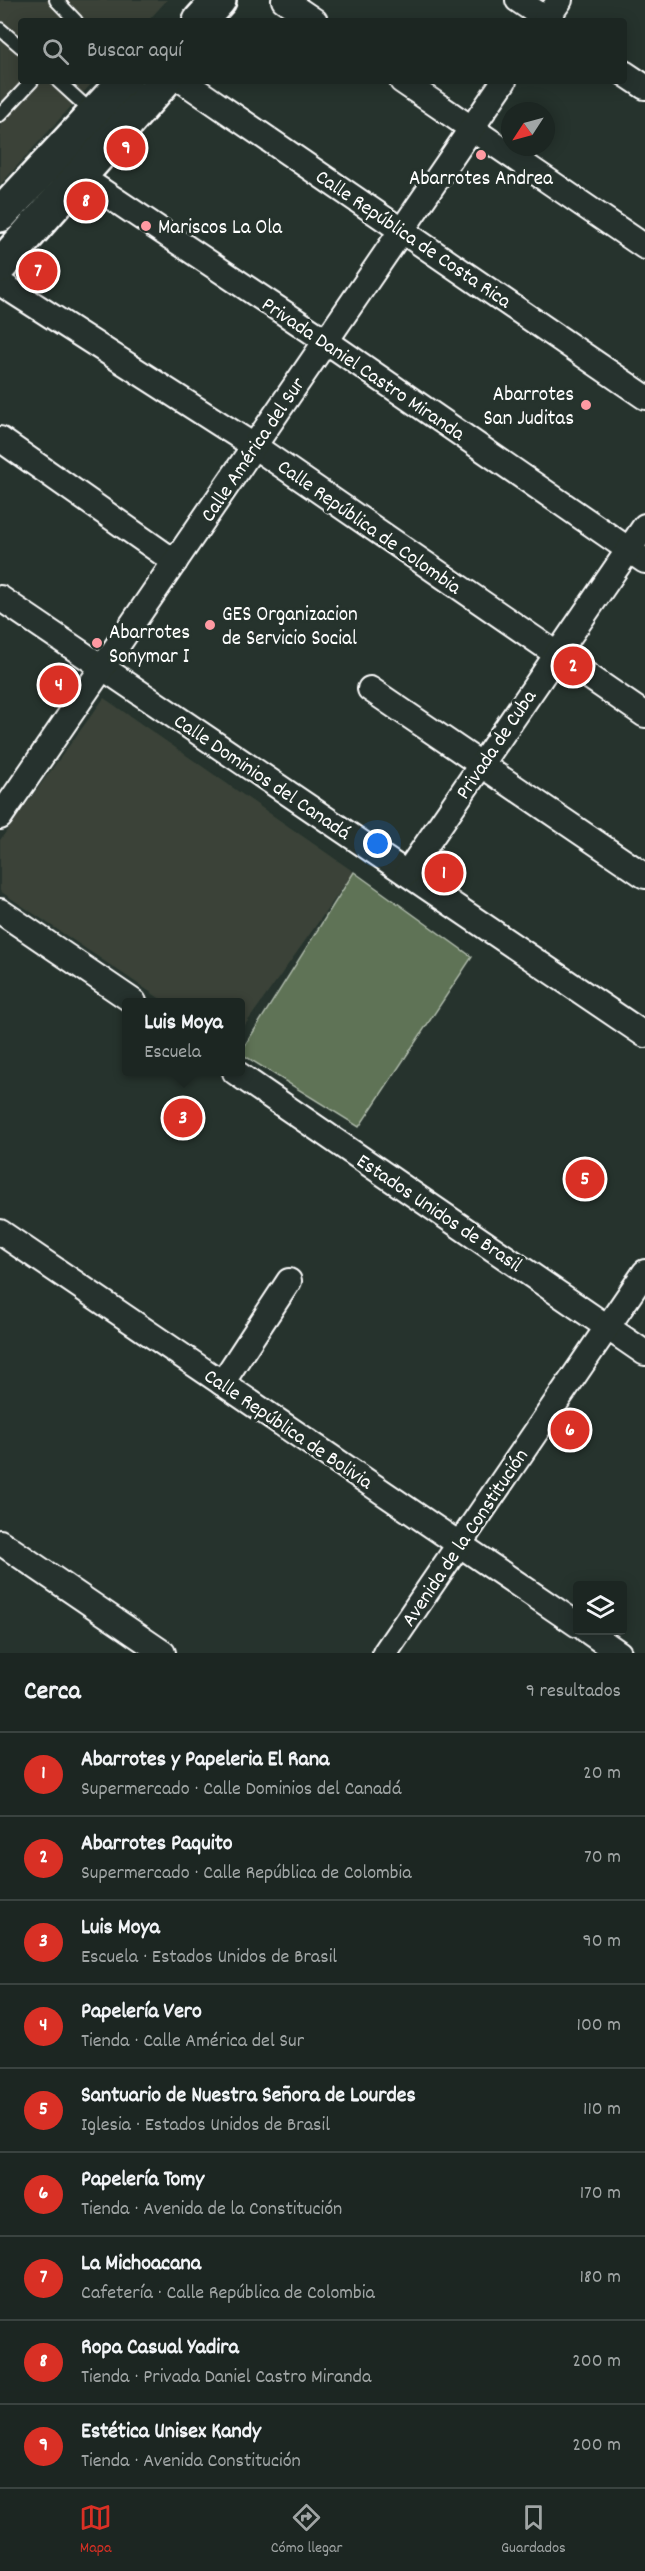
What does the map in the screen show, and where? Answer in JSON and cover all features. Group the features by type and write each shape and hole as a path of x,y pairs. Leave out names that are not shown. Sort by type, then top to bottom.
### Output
{"main road":[{"path":"0,215 122,84"},
{"path":"0,266 161,84"}],"street":[{"path":"284,0 311,18"},
{"path":"519,0 550,15"},
{"path":"627,75 645,87"},
{"name":"Calle República de Costa Rica","path":"187,84 645,397"},
{"path":"406,84 645,247"},
{"name":"Calle América del Sur","path":"0,817 502,84"},
{"name":"Privada Daniel Castro Miranda","path":"81,177 326,341 637,556"},
{"name":"Calle República de Colombia","path":"0,283 254,446 645,715"},
{"path":"0,439 175,562"},
{"name":"Privada de Cuba","path":"407,873 557,654 637,556 645,526"},
{"name":"Calle Dominios del Canadá","path":"0,598 645,1035"},
{"path":"370,689 645,876"},
{"path":"0,911 128,998"},
{"name":"Estados Unidos de Brasil","path":"242,1076 645,1353"},
{"name":"Calle República de Bolivia","path":"0,1232 573,1622"},
{"name":"Avenida de la Constitución","path":"385,1653 645,1272"},
{"path":"222,1383 289,1281"},
{"path":"0,1542 163,1653"},
{"path":"593,1635 619,1653"}],"lane":[{"path":"56,0 73,18"},
{"path":"0,29 18,45"},
{"path":"0,115 29,84"},
{"path":"61,84 94,114"}],"shaded area":[{"path":"0,0 167,0 151,18 18,18 18,84 91,84 0,185"},
{"path":"104,698 354,872 245,1025 245,998 159,998 0,891 0,840"}],"green space":[{"path":"354,872 472,957 359,1127 245,1056 245,1045"}],"place":[{"name":"Estética Unisex Kandy","path":"126,148"},
{"name":"Abarrotes Andrea","path":"481,155"},
{"name":"Ropa Casual Yadira","path":"86,201"},
{"name":"Mariscos La Ola","path":"146,226"},
{"name":"La Michoacana","path":"38,271"},
{"name":"Abarrotes San Juditas","path":"586,405"},
{"name":"GES Organizacion de Servicio Social","path":"210,625"},
{"name":"Abarrotes Sonymar I","path":"97,643"},
{"name":"Abarrotes Paquito","path":"573,666"},
{"name":"Papelería Vero","path":"59,685"},
{"name":"Abarrotes y Papeleria El Rana","path":"444,873"},
{"name":"Luis Moya","path":"183,1118"},
{"name":"Santuario de Nuestra Señora de Lourdes","path":"585,1179"},
{"name":"Papelería Tomy","path":"570,1430"}]}
